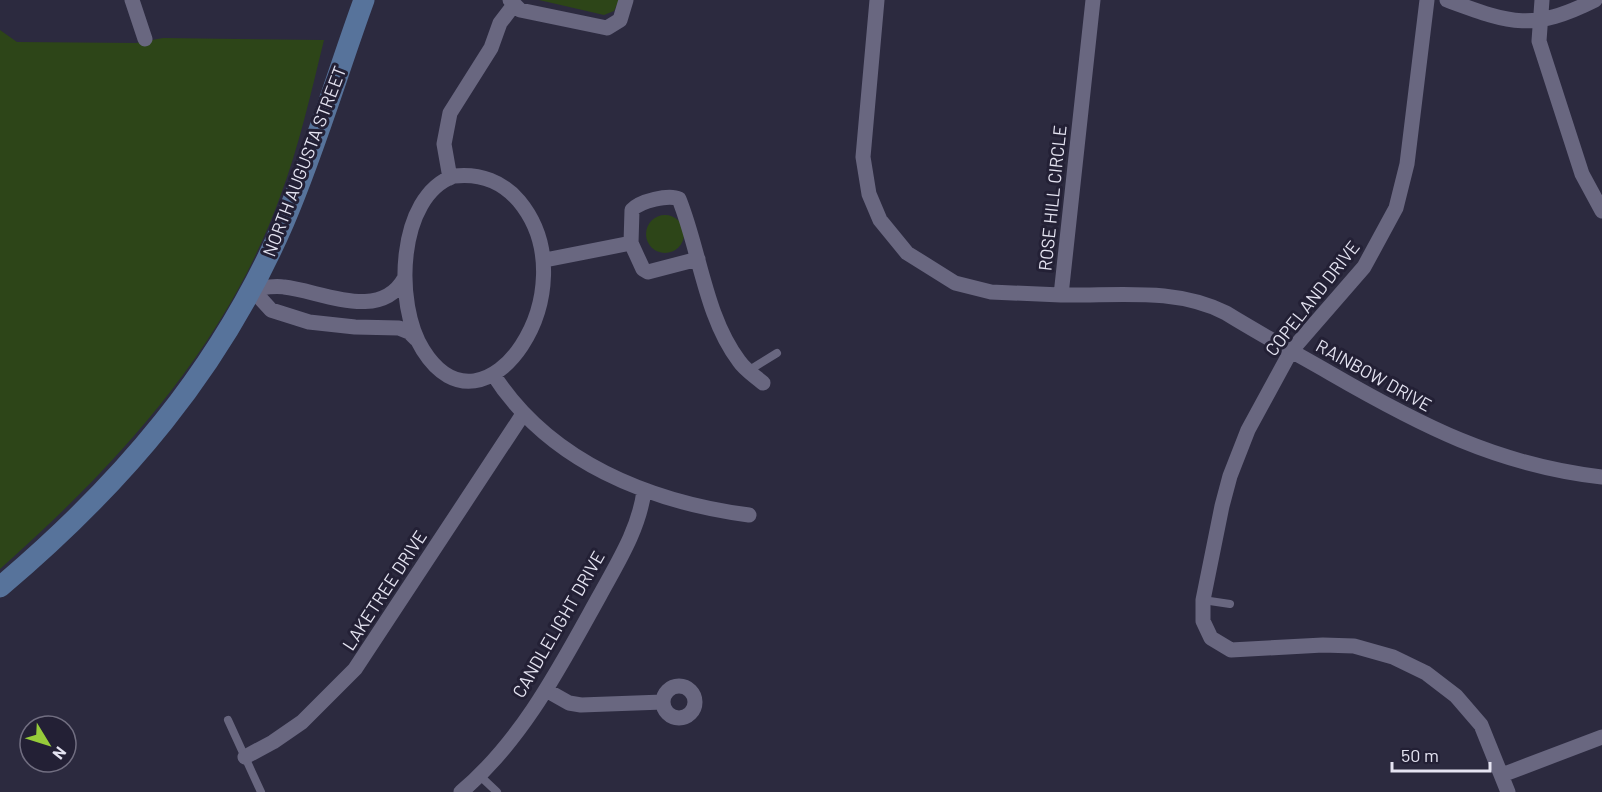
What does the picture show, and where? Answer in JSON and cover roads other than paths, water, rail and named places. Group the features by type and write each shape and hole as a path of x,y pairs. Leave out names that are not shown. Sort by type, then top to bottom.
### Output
{"main road":[{"path":"352,32 354,0"},
{"name":"NORTH AUGUSTA STREET","path":"0,587 96,501 126,468 172,412 233,325 293,201 364,0"}],"street":[{"path":"132,0 145,39"},
{"path":"450,178 444,144 450,113 491,48 500,23 512,3 532,14 607,28 620,20 626,0"},
{"name":"ROSE HILL CIRCLE","path":"877,0 863,158 868,194 880,220 907,253 955,283 992,292 1061,295 1093,0"},
{"name":"COPELAND DRIVE","path":"1426,0 1407,164 1396,208 1364,267 1291,351 1248,430 1235,461 1214,542 1203,600 1203,621 1206,631 1217,644 1229,649 1354,646 1393,657 1426,673 1449,690 1486,733 1508,792"},
{"path":"1447,0 1500,19 1539,21 1573,11 1594,0"},
{"path":"1542,0 1539,41 1582,174 1602,210"},
{"path":"478,177 497,183 513,194 530,218 545,260 542,300 532,330 514,356 493,374 468,380 450,375 430,360 417,339 406,307 404,279 410,238 422,207 434,186 450,178 478,177"},
{"path":"698,259 648,272 638,262 631,243 630,213 634,207 676,197 688,224 721,328 733,353 748,371 763,383"},
{"path":"545,260 631,243"},
{"path":"252,289 284,286 318,296 375,301 385,299 399,287 404,279"},
{"path":"252,289 271,310 309,322 355,327 399,328 409,332 417,339"},
{"name":"RAINBOW DRIVE","path":"1061,295 1163,295 1193,300 1226,313 1409,419 1473,447 1541,467 1602,477"},
{"path":"493,374 523,414 585,461 644,491 679,502 749,515"},
{"name":"LAKETREE DRIVE","path":"245,757 302,722 355,669 523,414"},
{"name":"CANDLELIGHT DRIVE","path":"461,792 509,741 546,690 630,538 642,509 644,491"},
{"path":"546,690 569,703 581,705 663,702"},
{"path":"1502,775 1602,737"}],"lane":[{"path":"748,371 777,353"},
{"path":"1203,600 1230,604"},
{"path":"228,720 261,792"},
{"path":"479,775 497,792"}]}
